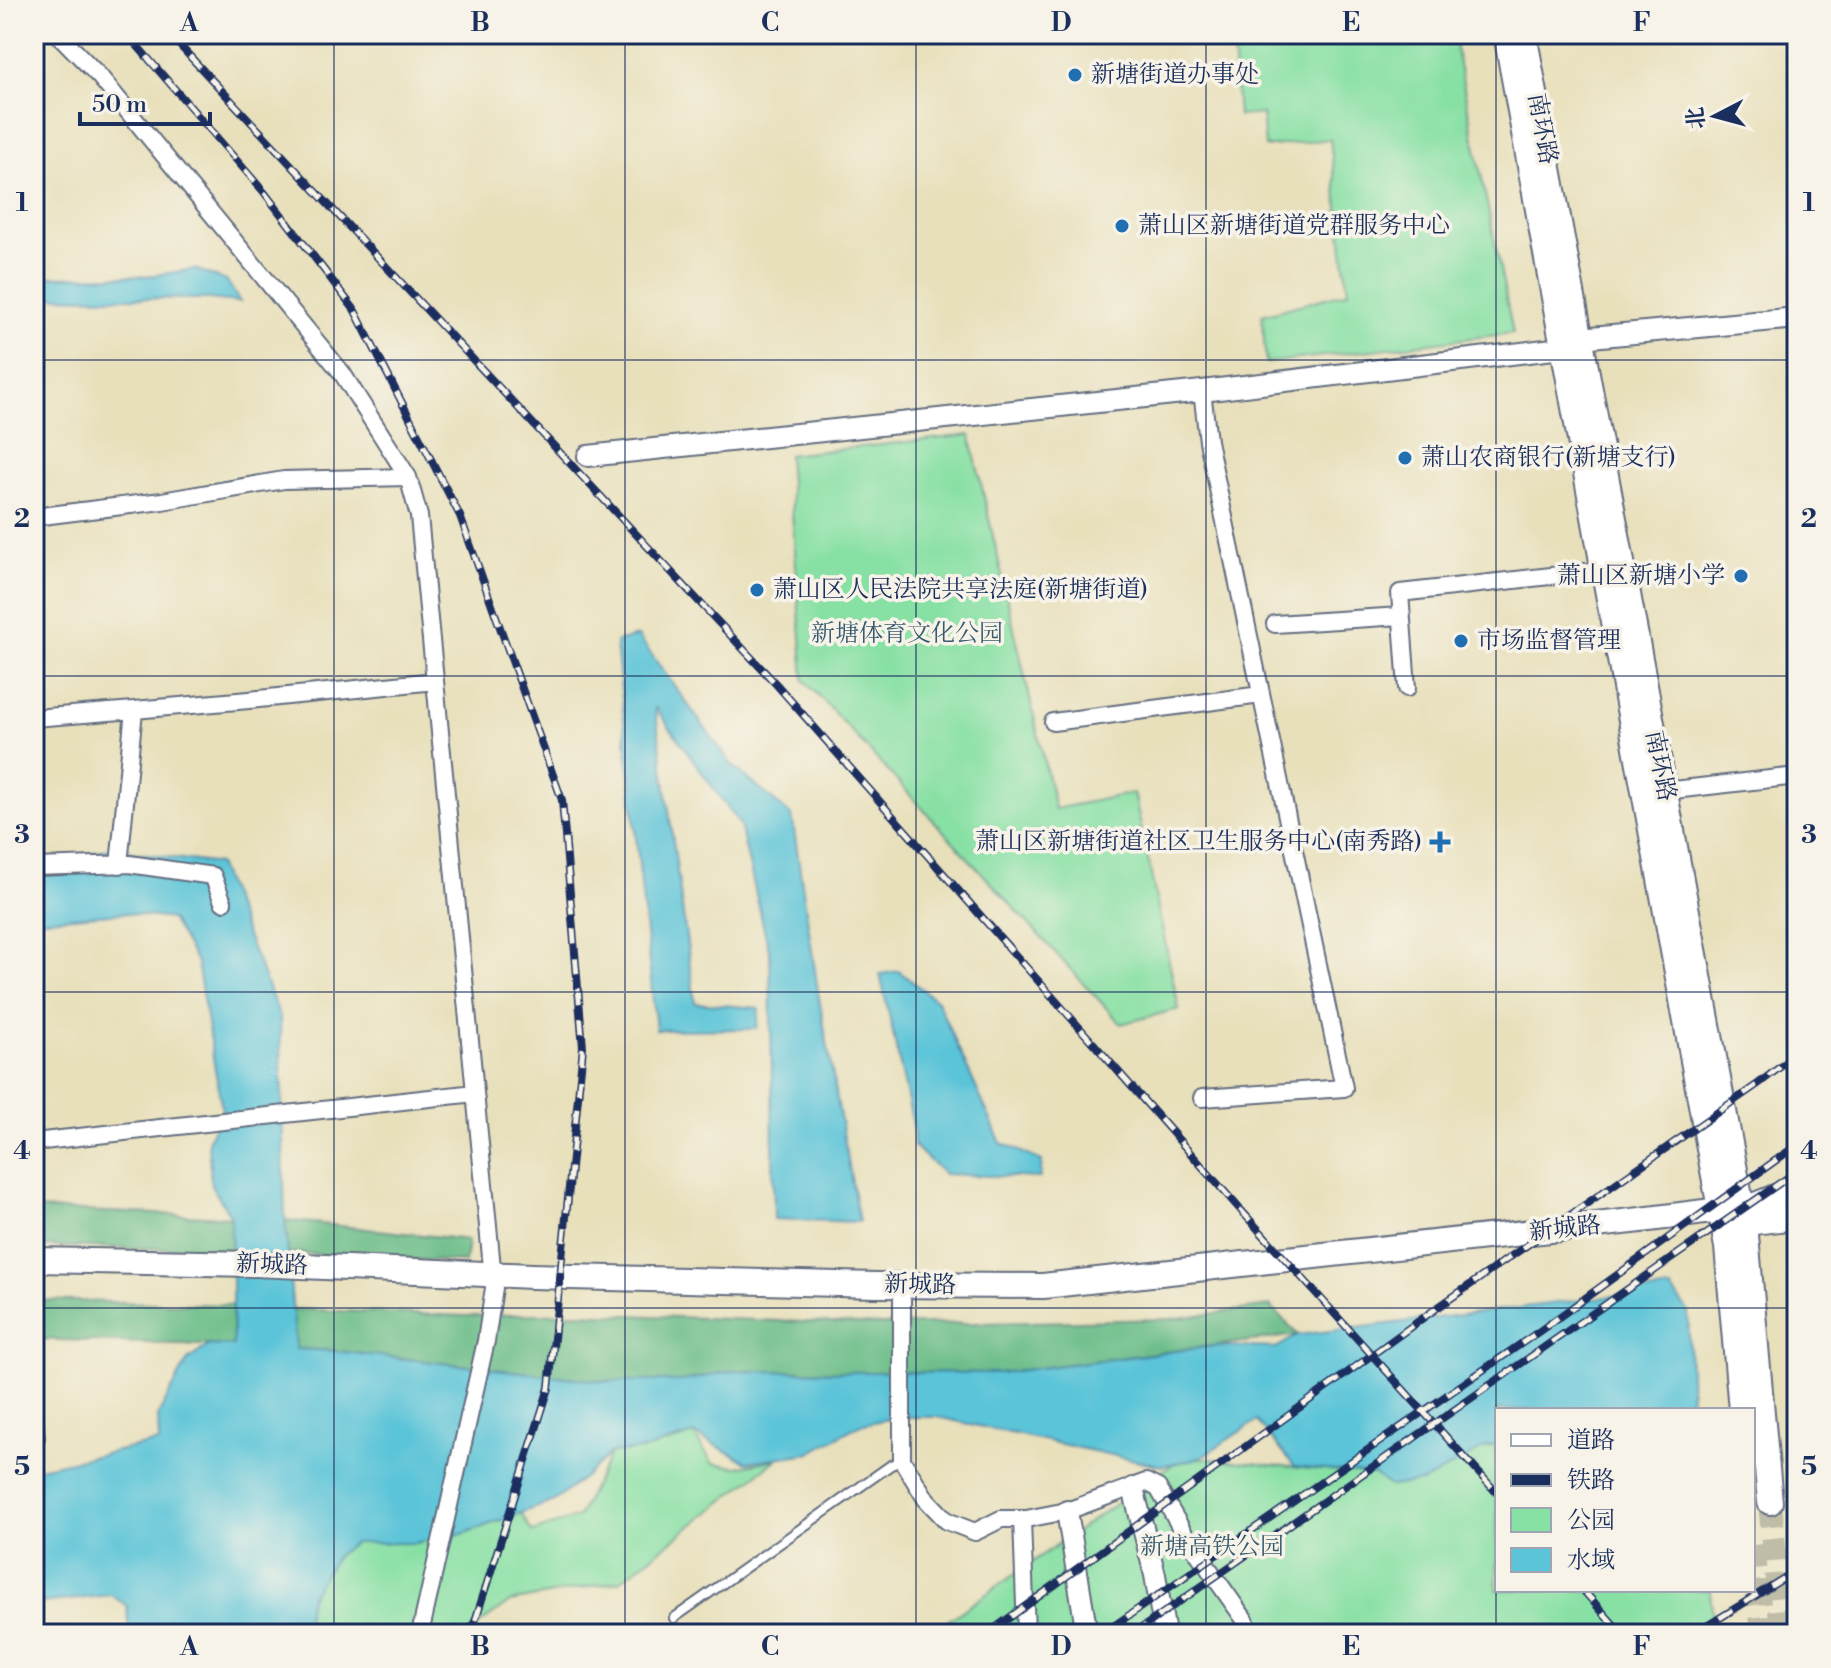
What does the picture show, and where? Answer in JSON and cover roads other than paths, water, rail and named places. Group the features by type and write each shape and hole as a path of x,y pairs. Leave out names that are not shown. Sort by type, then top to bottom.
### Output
{"main road":[{"name":"南环路","path":"1506,34 1665,791 1733,1217 1770,1502"},
{"name":"南环路","path":"1524,34 1604,570 1733,1217 1727,1247 1741,1408"},
{"name":"新城路","path":"34,1260 256,1264 494,1281 902,1299 1044,1300 1733,1217 1797,1188"},
{"name":"新城路","path":"34,1274 1043,1286 1562,1229 1733,1217 1797,1217"}],"street":[{"path":"58,34 100,77 342,373 408,477 419,516 494,1281 486,1341 420,1634"},
{"path":"588,456 1202,391 1571,343 1797,318"},
{"path":"1202,391 1208,441 1344,1088 1202,1098"},
{"path":"34,517 162,501 284,480 408,477"},
{"path":"1407,688 1400,593 1604,570"},
{"path":"1275,624 1401,616"},
{"path":"34,718 435,681"},
{"path":"1053,722 1261,695"},
{"path":"119,865 134,710"},
{"path":"1665,791 1797,776"},
{"path":"34,867 129,864 213,876 223,902"},
{"path":"34,1142 475,1093"},
{"path":"902,1299 902,1460 926,1499 947,1521 975,1532 1001,1519 1022,1519 1067,1511 1146,1482 1158,1488 1185,1535 1245,1620 1251,1634"},
{"path":"34,1417 36,1438"},
{"path":"1133,1488 1155,1575 1165,1634"},
{"path":"1067,1511 1087,1634"},
{"path":"1022,1519 1026,1634"}],"lane":[{"path":"674,1618 902,1460"}],"water":[{"path":"195,269 227,281 240,302 34,297 34,277 149,276"},
{"path":"638,636 732,765 792,816 819,998 859,1222 774,1219 770,955 740,825 655,707 695,1003 759,1008 757,1029 656,1030 616,642"},
{"path":"109,849 218,864 280,1017 285,1220 296,1349 601,1381 682,1381 733,1371 999,1373 1216,1346 1276,1348 1298,1335 1671,1289 1688,1311 1691,1404 1672,1408 1495,1408 1495,1445 1488,1446 1423,1482 1390,1486 1375,1475 1295,1467 1257,1421 1199,1458 1162,1466 937,1417 898,1417 859,1425 810,1453 747,1462 694,1434 642,1450 611,1453 554,1501 465,1533 415,1543 354,1543 337,1555 310,1597 303,1634 129,1634 127,1606 111,1595 34,1604 34,1469 159,1442 158,1415 188,1360 209,1345 233,1346 231,1217 211,1185 208,1141 222,1110 197,963 171,919 124,913 34,920 34,865"},
{"path":"899,971 937,1001 1001,1143 1042,1161 1040,1178 944,1174 914,1146 913,1124 880,974"}],"tunnel":[{"path":"1770,1502 1782,1634"},
{"path":"1755,1565 1762,1634"}],"railway":[{"path":"127,34 264,192 354,309 460,516 562,800 583,1047 549,1388 471,1634"},
{"path":"169,34 776,684 1238,1207 1495,1491"},
{"path":"987,1634 1427,1315 1797,1054"},
{"path":"1102,1634 1541,1330 1797,1145"},
{"path":"1133,1634 1797,1171"},
{"path":"1694,1634 1797,1570"},
{"path":"1585,1592 1622,1634"}],"place":[{"name":"新塘街道办事处","path":"1075,75"},
{"name":"萧山区新塘街道党群服务中心","path":"1122,226"},
{"name":"萧山农商银行(新塘支行)","path":"1405,458"},
{"name":"萧山区新塘小学","path":"1741,576"},
{"name":"萧山区人民法院共享法庭(新塘街道)","path":"757,590"},
{"name":"市场监督管理","path":"1461,641"},
{"name":"萧山区新塘街道社区卫生服务中心(南秀路)","path":"1440,842"}],"park label":[{"name":"新塘体育文化公园","path":"907,634"},
{"name":"新塘高铁公园","path":"1212,1547"}]}
